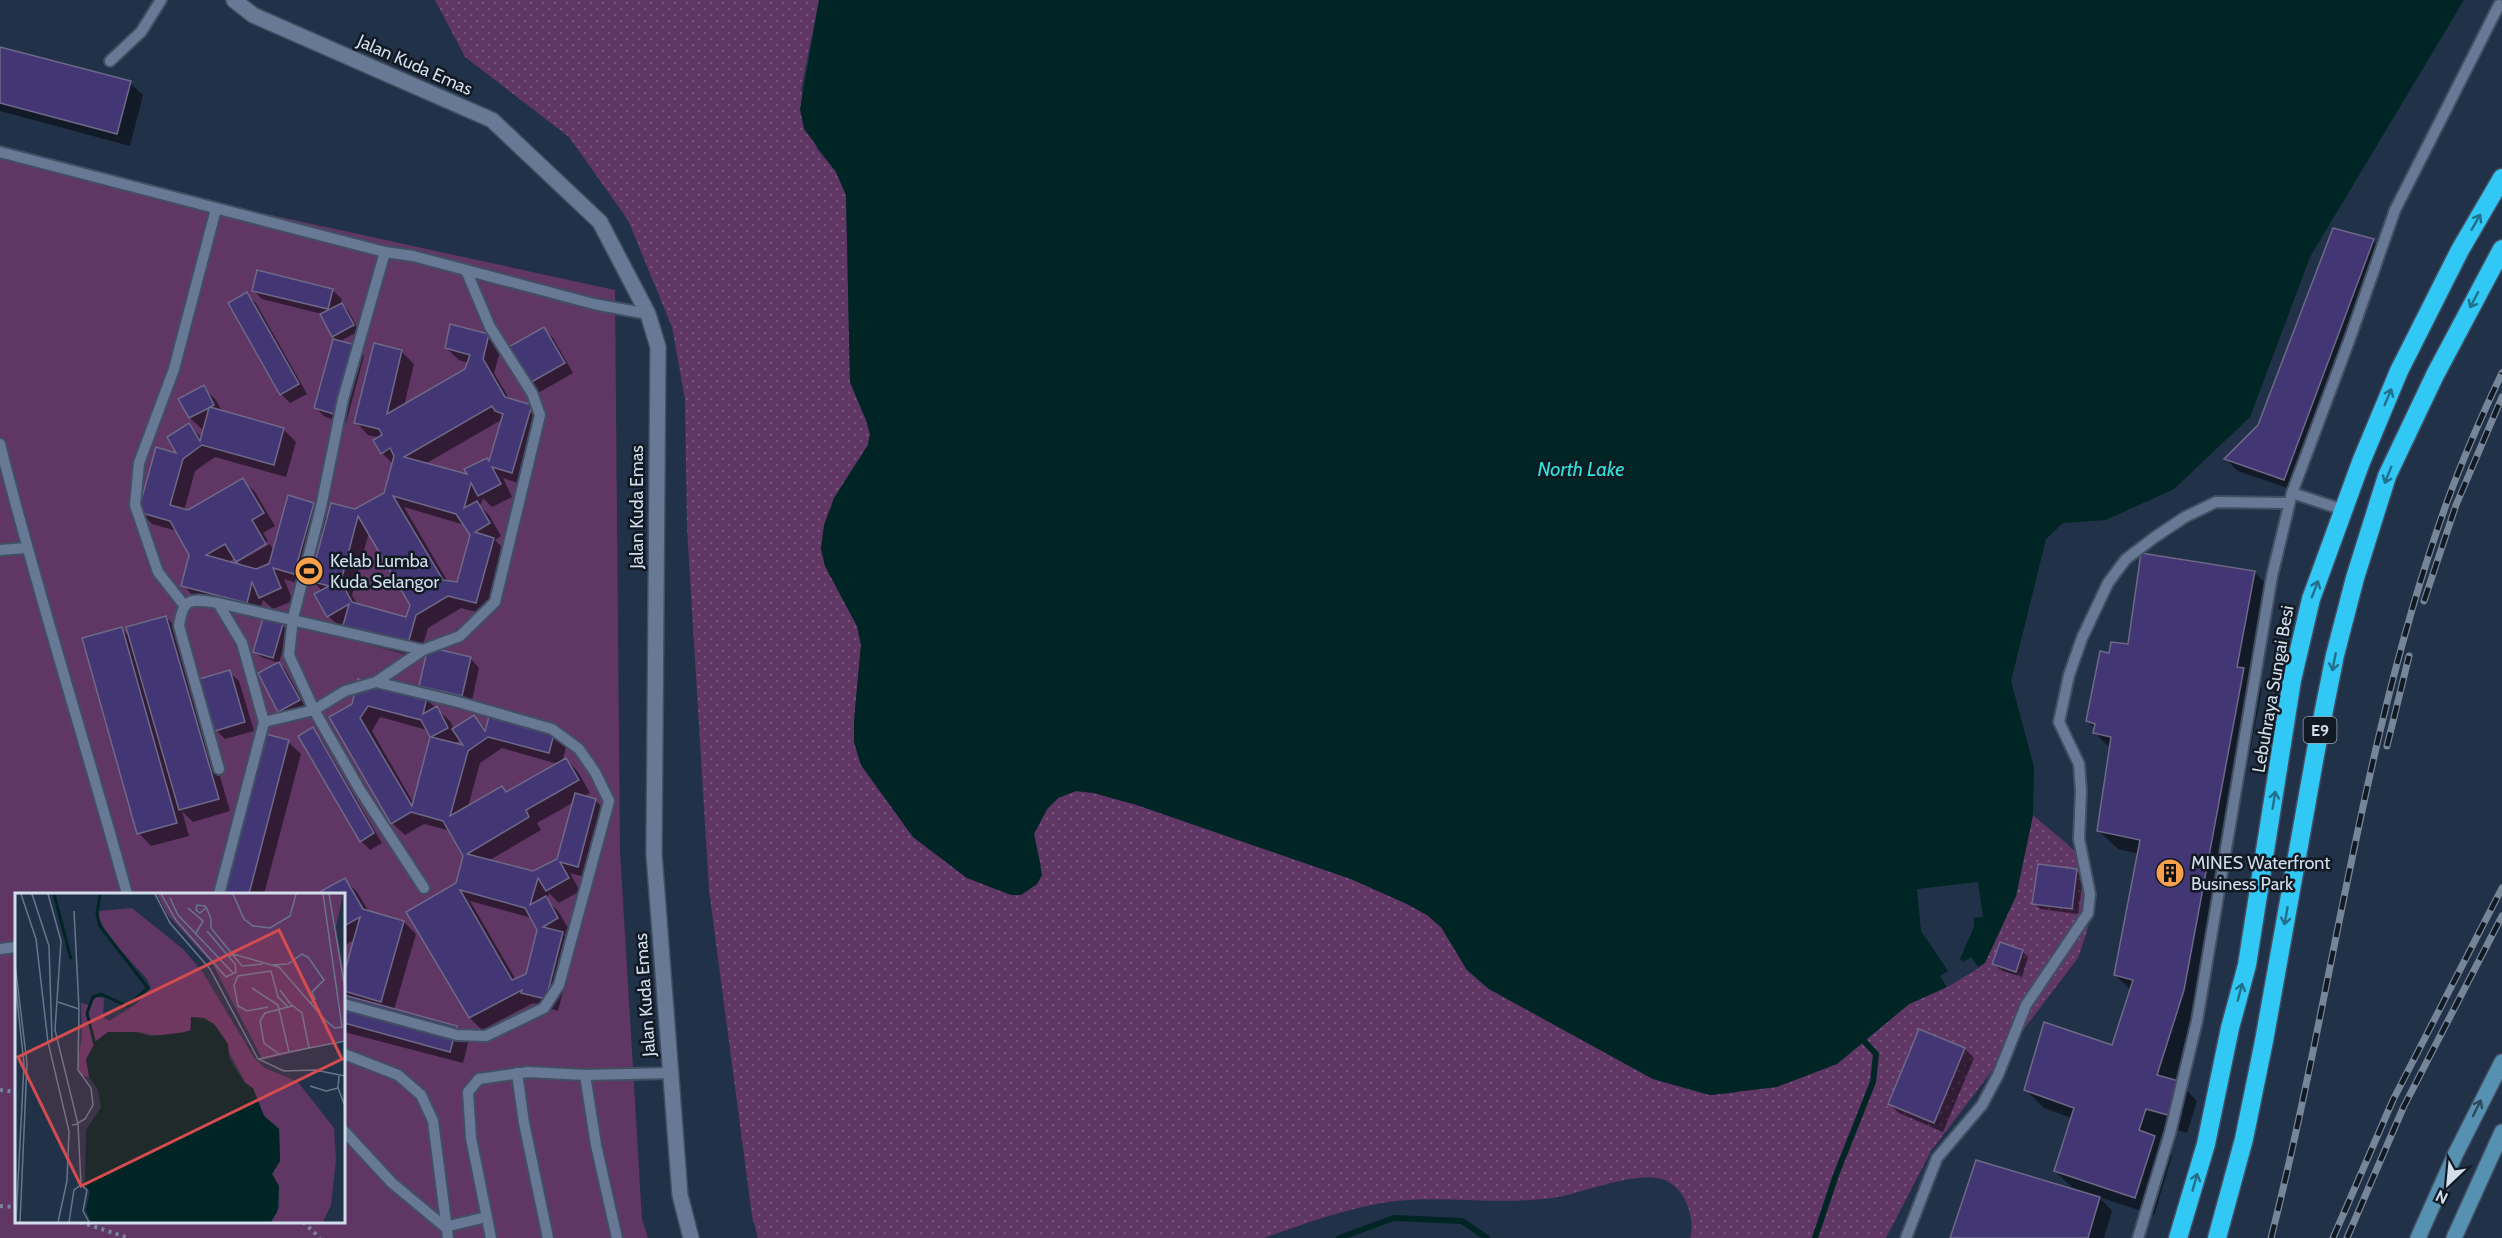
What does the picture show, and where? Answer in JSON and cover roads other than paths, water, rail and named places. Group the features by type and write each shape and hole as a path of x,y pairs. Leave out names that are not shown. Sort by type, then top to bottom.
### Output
{"highway":[{"name":"Lebuhraya Sungai Besi","path":"2178,1238 2206,1144 2230,1029 2247,965 2292,680 2310,599 2369,440 2399,371 2460,250 2502,178"},
{"name":"E9","path":"2217,1238 2244,1139 2264,1041 2316,750 2335,655 2355,578 2387,476 2435,375 2502,249"}],"main road":[{"path":"2418,1238 2455,1155 2502,1062"},
{"path":"2454,1238 2502,1132"}],"street":[{"name":"Jalan Kuda Emas","path":"234,0 253,15 492,120 600,222 648,314 658,347 654,854 680,1195 691,1238"}],"lane":[{"path":"110,61 141,32 161,0"},
{"path":"2138,1238 2170,1133 2197,1021 2270,587 2290,498 2395,210 2498,4"},
{"path":"0,152 386,252 413,256 594,303 648,314"},
{"path":"184,605 158,572 135,506 139,463 174,369 216,209"},
{"path":"386,252 343,399 321,507 293,618 290,655 314,710 360,790 424,888"},
{"path":"264,722 314,710 345,691 376,682 423,650 460,636 495,602 540,416 532,393 490,327 466,270"},
{"path":"0,444 26,548 91,764 126,893"},
{"path":"1906,1238 1937,1158 1982,1105 1998,1075 2026,1005 2088,913 2090,894 2079,839 2081,791 2079,764 2060,722 2069,675 2082,638 2108,583 2126,560 2155,537 2185,517 2216,502 2290,498 2344,510"},
{"path":"0,550 26,548"},
{"path":"219,769 179,626 184,605 194,599 293,618 423,650"},
{"path":"218,603 242,643 264,722 219,893"},
{"path":"345,1004 457,1035 486,1035 544,1008 559,985 609,801 595,772 579,749 552,729 458,702 376,682"},
{"path":"0,949 15,947"},
{"path":"345,1054 398,1075 422,1095 433,1121 446,1232"},
{"path":"491,1238 471,1138 468,1092 479,1079 517,1073 585,1075 671,1073"},
{"path":"517,1073 548,1238"},
{"path":"585,1075 596,1145 617,1238"},
{"path":"345,1132 392,1183 446,1232"},
{"path":"446,1232 486,1217"}],"water":[{"name":"North Lake","path":"819,0 2464,0 2310,257 2250,417 2174,489 2106,520 2063,523 2046,539 2011,681 2034,767 2033,815 2016,896 1985,963 1947,987 1909,1004 1837,1064 1777,1087 1710,1095 1653,1079 1489,989 1467,970 1441,927 1427,915 1407,904 1351,879 1137,805 1094,793 1076,791 1058,798 1047,809 1034,834 1042,875 1037,884 1021,895 1011,895 967,878 913,837 861,765 854,742 854,721 861,645 857,626 825,566 821,548 824,525 834,498 868,445 870,434 850,382 846,195 836,172 804,129 800,109"}],"waterway":[{"path":"1815,1238 1836,1175 1873,1082 1876,1054 1864,1041"},
{"path":"1339,1238 1394,1218 1462,1221 1487,1238"}],"railway":[{"path":"2271,1238 2293,1146 2350,868 2392,683 2417,592 2447,502 2502,373"},
{"path":"2424,601 2456,505 2502,397"},
{"path":"2387,746 2409,656"},
{"path":"2333,1238 2393,1100 2502,888"},
{"path":"2347,1238 2404,1106 2502,916"}],"place":[{"name":"Kelab Lumba Kuda Selangor","path":"309,571"},
{"name":"MINES Waterfront Business Park","path":"2170,873"}]}
